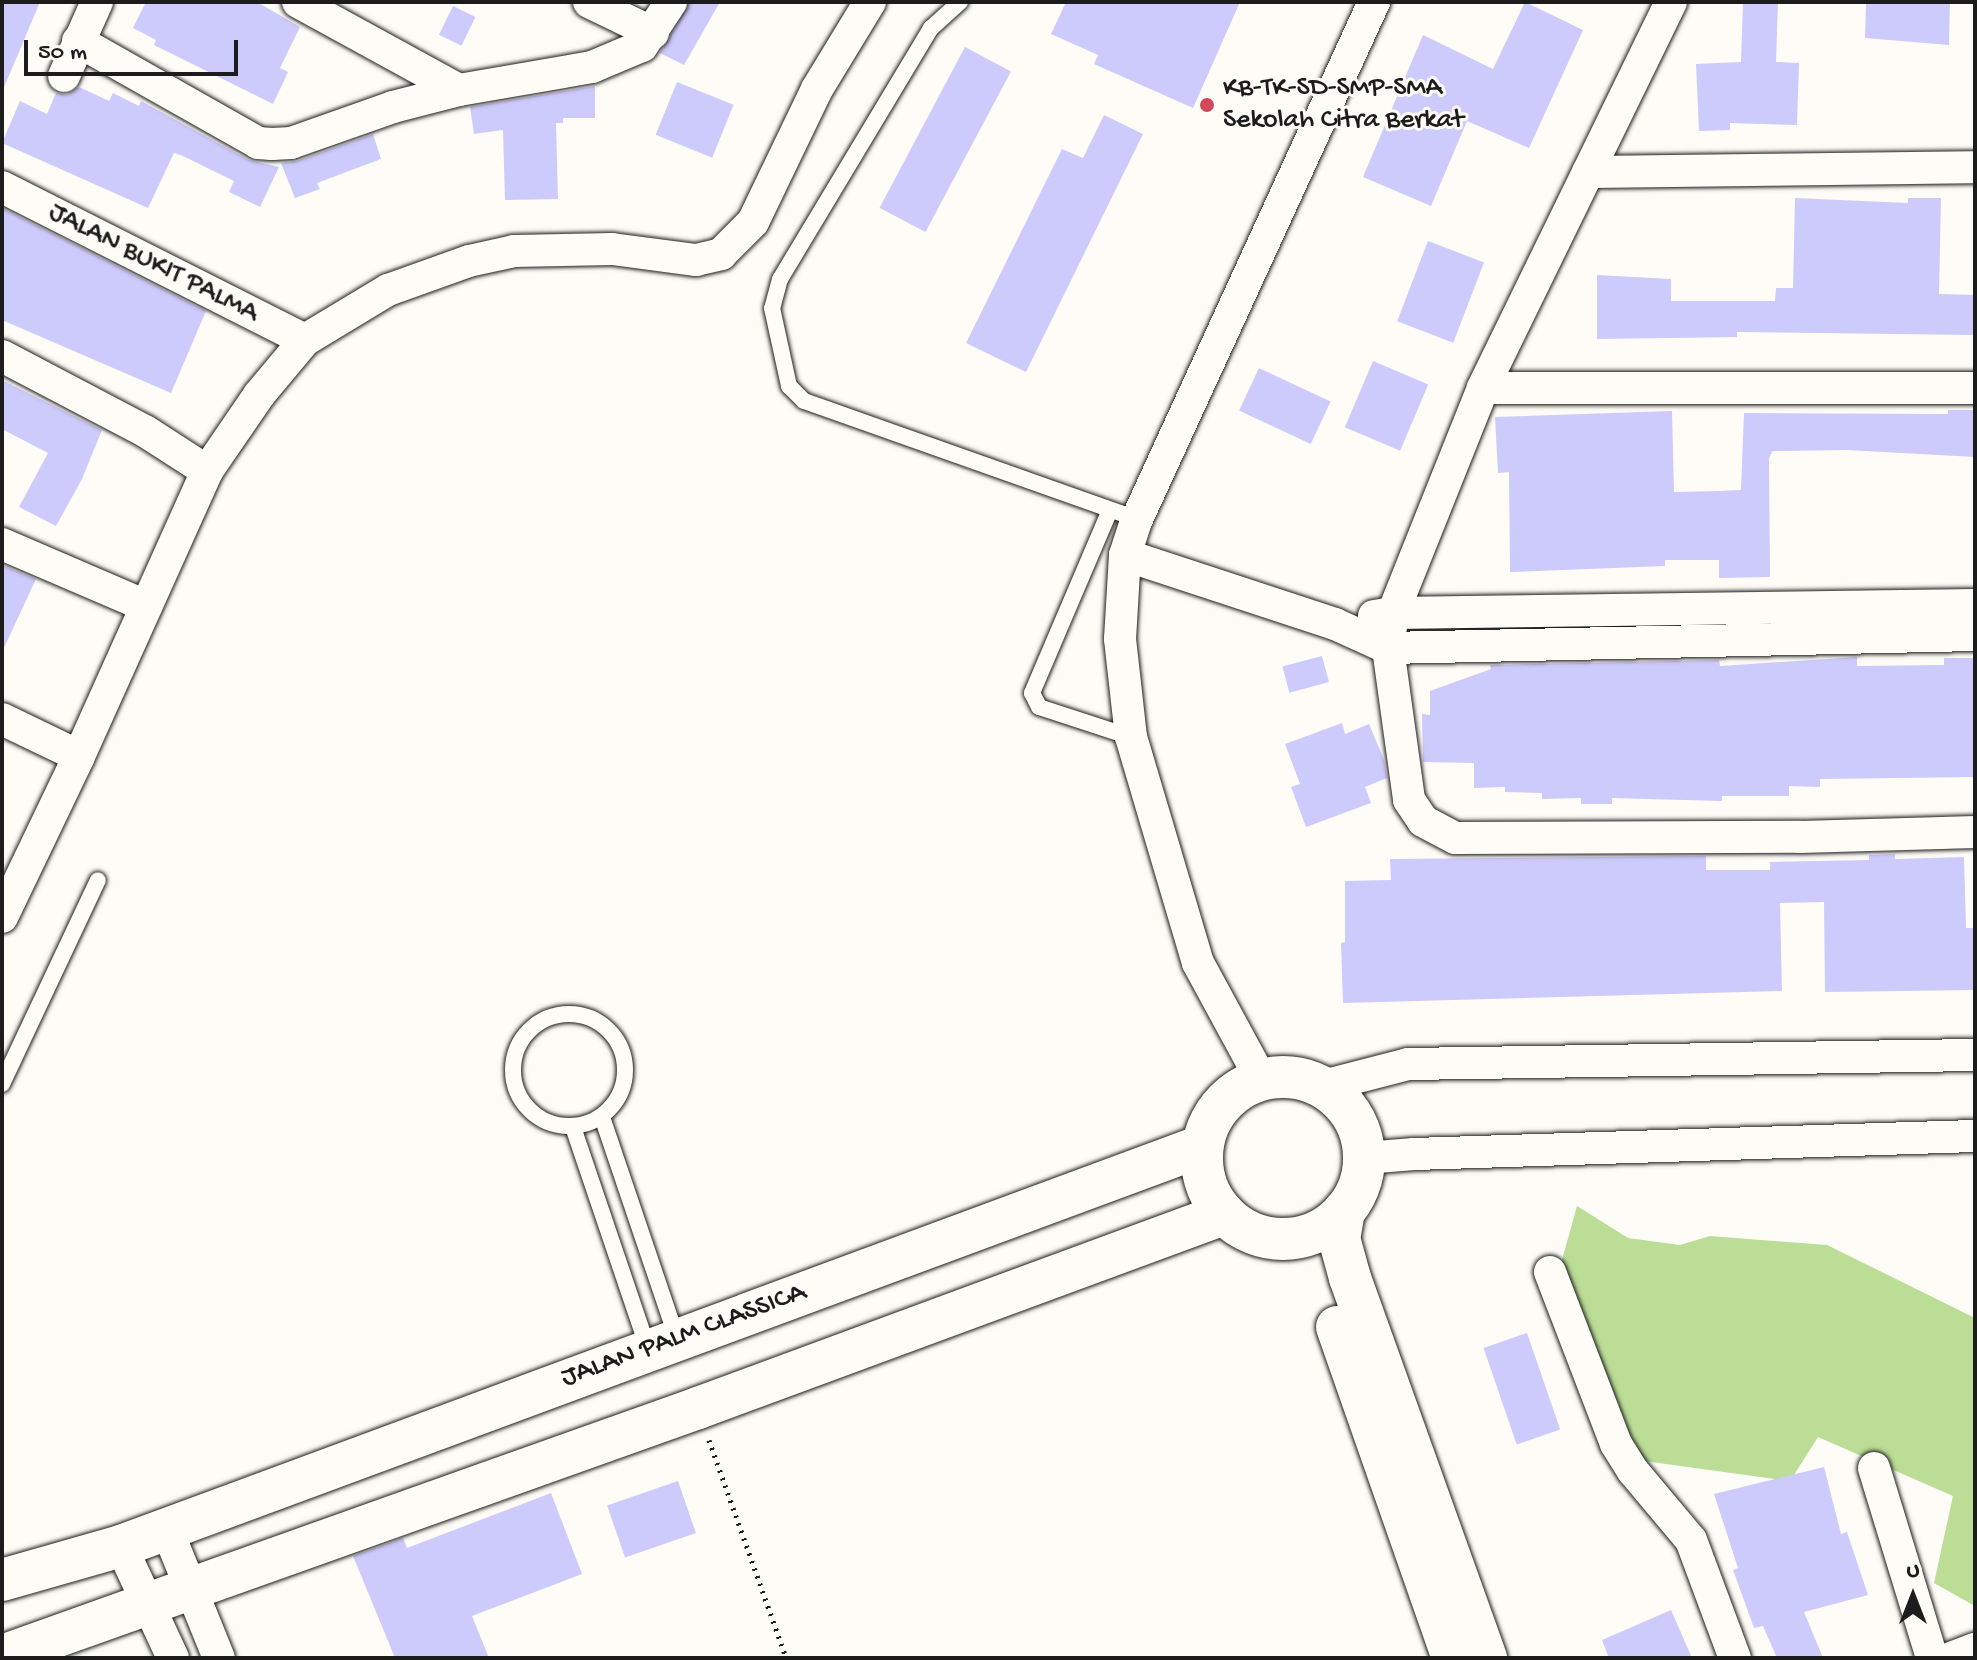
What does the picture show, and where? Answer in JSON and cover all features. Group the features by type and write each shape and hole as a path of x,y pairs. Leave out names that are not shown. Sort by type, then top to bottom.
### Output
{"street":[{"path":"64,76 97,2"},
{"path":"298,2 459,90"},
{"path":"589,2 653,33"},
{"path":"78,41 258,143 291,143 393,107 459,90 592,67 642,46 671,2"},
{"path":"5,903 79,756 207,471 259,395 305,340 388,290 469,261 514,251 612,249 696,260 721,254 753,222 817,89 870,2"},
{"path":"1261,1079 1198,963 1131,737 1120,639 1125,555 1123,514 1374,2"},
{"path":"1671,2 1483,388 1393,613 1388,648 1409,800 1423,821 1455,838 1784,838 1975,832"},
{"path":"1588,172 1975,167"},
{"name":"JALAN BUKIT PALMA","path":"2,187 305,340"},
{"path":"2,356 145,431 207,471"},
{"path":"1483,388 1975,388"},
{"path":"2,544 146,606"},
{"path":"1125,555 1335,624 1388,648 1975,635"},
{"path":"1335,624 1393,613 1975,605"},
{"path":"2,719 79,756"},
{"path":"1323,1086 1408,1064 1975,1055"},
{"path":"1293,1076 1323,1086 1354,1116 1365,1158 1362,1182 1335,1221 1314,1233 1290,1239 1267,1237 1243,1229 1224,1214 1210,1194 1202,1170 1202,1146 1212,1116 1233,1093 1261,1079 1293,1076"},
{"path":"1365,1158 1975,1136"},
{"name":"JALAN PALM CLASSICA","path":"2,1580 121,1546 1202,1146"},
{"path":"1344,1211 1339,1238 1350,1278 1486,1658"},
{"path":"2,1656 698,1408 1224,1214"},
{"path":"1290,1239 1305,1250 1318,1270 1453,1658"},
{"path":"1550,1272 1616,1444 1633,1471 1691,1540 1735,1658"},
{"path":"1874,1468 1932,1658"},
{"path":"166,1527 219,1658"},
{"path":"121,1546 173,1658"},
{"path":"1951,1658 1975,1649"}],"lane":[{"path":"960,2 931,28 780,279 772,308 789,386 804,401 1123,514 1032,693 1039,707 1131,737"},
{"path":"2,1084 98,880"},
{"path":"565,1014 589,1017 610,1031 623,1051 626,1075 619,1099 602,1117 573,1127 548,1123 527,1109 515,1087 513,1062 522,1038 541,1021 565,1014"},
{"path":"602,1117 654,1271 663,1344"},
{"path":"573,1127 625,1279 663,1344"},
{"path":"625,1279 654,1271"}],"path":[{"path":"698,1408 786,1658"}],"green space":[{"path":"1577,1206 1628,1238 1680,1245 1710,1236 1827,1245 1975,1318 1975,1606 1934,1583 1953,1496 1818,1437 1790,1481 1637,1460 1562,1260"}],"building":[{"path":"2,2 40,2 2,92"},
{"path":"146,2 257,2 300,27 280,68 288,72 273,104 154,45 156,40 133,28"},
{"path":"690,2 720,2 684,65 660,53"},
{"path":"1066,2 1240,2 1193,108 1094,64 1098,55 1051,34"},
{"path":"1525,2 1583,30 1529,148 1467,121 1431,206 1363,177 1423,35 1493,69"},
{"path":"1743,2 1778,2 1776,62 1799,63 1797,125 1730,123 1730,130 1699,131 1696,64 1741,62"},
{"path":"1866,2 1950,2 1949,45 1865,38"},
{"path":"453,6 475,17 461,46 439,35"},
{"path":"965,47 1011,71 925,232 880,208"},
{"path":"677,82 734,105 712,158 656,135"},
{"path":"595,86 595,118 563,118 563,123 556,123 558,199 505,200 503,130 474,134 470,107"},
{"path":"79,87 109,101 113,93 139,106 141,101 249,160 279,167 260,207 229,192 234,181 174,153 148,208 2,143 20,101 47,114 56,93 67,95"},
{"path":"1104,115 1143,134 1026,372 966,343 1062,149 1083,158"},
{"path":"373,134 381,159 317,183 320,189 295,198 281,163 297,161"},
{"path":"1795,198 1908,203 1908,198 1941,198 1939,294 1975,295 1974,335 1737,332 1737,337 1597,339 1597,275 1671,279 1671,301 1775,301 1776,288 1793,288"},
{"path":"2,208 206,311 171,393 2,320"},
{"path":"1428,241 1484,263 1453,343 1397,321"},
{"path":"1373,361 1428,384 1400,451 1345,427"},
{"path":"1259,368 1331,401 1311,444 1239,411"},
{"path":"2,380 102,430 82,479 56,526 19,507 48,453 2,429"},
{"path":"1948,410 1975,410 1975,457 1847,450 1772,451 1769,459 1770,577 1719,578 1719,560 1665,560 1665,566 1510,572 1509,472 1498,473 1495,417 1672,411 1674,492 1741,490 1744,413 1948,414"},
{"path":"2,565 36,579 2,652"},
{"path":"1322,656 1329,682 1289,693 1282,667"},
{"path":"1857,657 1857,666 1944,665 1944,658 1975,658 1975,777 1820,779 1820,787 1789,786 1789,796 1722,796 1722,801 1612,798 1612,804 1581,804 1581,798 1542,799 1542,793 1505,792 1505,787 1474,788 1474,763 1423,762 1422,714 1430,715 1430,691 1491,669 1490,665 1719,660 1720,666"},
{"path":"1342,723 1345,734 1369,724 1384,760 1387,778 1365,787 1371,803 1306,827 1291,787 1300,784 1285,744"},
{"path":"1895,854 1895,859 1964,857 1966,928 1975,928 1975,990 1825,992 1824,902 1780,903 1782,991 1343,1003 1341,943 1345,942 1345,881 1391,880 1390,859 1706,856 1706,870 1770,870 1770,862 1869,860 1869,855"},
{"path":"1527,1333 1560,1429 1517,1444 1484,1348"},
{"path":"1824,1467 1841,1534 1847,1532 1868,1595 1804,1612 1823,1658 1777,1658 1763,1626 1754,1628 1733,1570 1738,1568 1714,1494"},
{"path":"678,1481 696,1533 625,1557 607,1505"},
{"path":"551,1493 582,1574 472,1616 489,1658 395,1658 353,1556 403,1538 407,1548"},
{"path":"1671,1610 1692,1658 1609,1658 1602,1640"}],"place":[{"name":"KB-TK-SD-SMP-SMA Sekolah Citra Berkat","path":"1207,105"}]}
